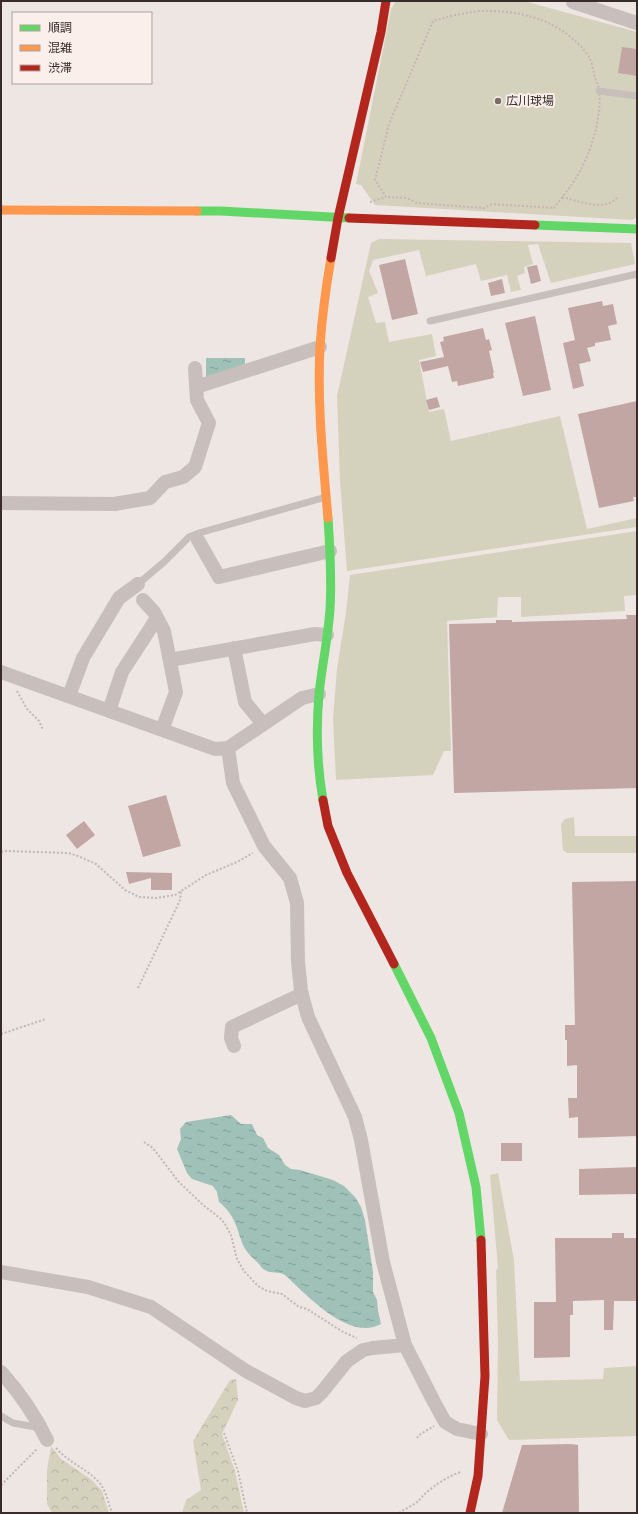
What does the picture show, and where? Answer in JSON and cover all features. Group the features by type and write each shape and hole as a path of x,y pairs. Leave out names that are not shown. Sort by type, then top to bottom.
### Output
{"street":[{"path":"386,1 381,32 338,218 326,290 320,347 320,417 330,551 330,610 319,694 317,734 322,788 328,826 347,873 431,1038 459,1113 476,1187 481,1238 485,1376 478,1470 470,1513"},
{"path":"575,2 637,24"},
{"path":"1,210 221,211 338,218 637,229"},
{"path":"196,387 320,347"},
{"path":"1,503 114,504 150,498 165,482 182,477 195,467 209,423 197,400 195,368"},
{"path":"198,540 219,577 330,551"},
{"path":"69,696 83,658 119,598 138,592 154,612 164,631 176,692 162,730"},
{"path":"109,711 122,672 157,618"},
{"path":"170,660 315,634 327,635"},
{"path":"234,648 245,702 263,724"},
{"path":"7,674 215,749 228,748 302,698 319,694"},
{"path":"228,748 233,783 264,846 290,878 297,903 298,962 302,994 308,1018 355,1117 361,1140 383,1262 405,1345 432,1400 444,1420 457,1429 481,1434"},
{"path":"234,1046 231,1038 232,1027 302,994"},
{"path":"1,1272 88,1287 151,1307 246,1371 296,1398 305,1401 316,1398 347,1361 363,1350 405,1345"},
{"path":"1,1372 13,1385 44,1434"}],"lane":[{"path":"599,91 637,96"},
{"path":"430,320 637,274"},
{"path":"138,592 164,562 189,537 326,497"},
{"path":"1,1416 13,1423 44,1434"}],"path":[{"path":"367,204 386,197 407,198 417,204 484,208 492,204 554,208 580,170 589,152 599,111 599,91 590,59 580,45 564,32 548,22 522,14 487,11 455,15 432,21 389,124 375,180 386,197"},
{"path":"562,197 602,205 614,201 618,196"},
{"path":"7,674 27,708 39,721 43,730"},
{"path":"1,852 68,853 96,864 125,890 139,898 156,898 175,895 206,875 237,862 264,846"},
{"path":"138,988 174,915 180,900 181,891"},
{"path":"1,1034 46,1019"},
{"path":"144,1142 153,1148 178,1181 225,1224 231,1235 237,1260 244,1271 258,1286 267,1291 282,1294 299,1307 307,1309 343,1332 356,1337 369,1349"},
{"path":"417,1438 419,1435 444,1420"},
{"path":"224,1433 238,1471 247,1513"},
{"path":"1,1485 44,1434 63,1456 98,1481 104,1491 112,1513"},
{"path":"399,1513 419,1501 420,1498 435,1487 437,1483 458,1472 478,1470"}],"green space":[{"name":"広川球場","path":"396,1 524,1 637,32 637,217 632,220 375,205 361,185 356,184 391,9"},
{"path":"379,239 631,243 635,264 551,283 538,244 528,245 533,264 524,267 525,273 517,276 521,290 511,292 507,275 481,281 476,264 426,276 419,250 373,260 369,271 378,293 368,297 376,323 385,322 389,342 432,334 436,356 419,360 429,412 444,409 451,441 560,416 587,529 637,518 637,527 347,571 340,481 337,396 371,243"},
{"path":"637,531 637,595 624,596 625,611 521,617 521,597 498,597 497,617 447,621 451,751 444,751 433,775 336,780 333,718 337,669 350,575"},
{"path":"574,817 575,836 637,836 637,853 567,853 563,850 561,824 565,819"},
{"path":"498,1173 514,1260 520,1381 603,1379 604,1368 637,1366 637,1436 509,1440 497,1420 498,1340 496,1270 498,1268 490,1175"},
{"path":"236,1379 238,1400 222,1434 235,1471 244,1513 182,1513 186,1500 201,1490 193,1441 230,1380"},
{"path":"51,1446 61,1459 92,1480 102,1491 109,1513 52,1513 47,1504 47,1470"}],"water":[{"path":"206,358 245,358 245,365 206,377"},
{"path":"231,1115 241,1124 252,1124 257,1135 263,1138 268,1148 279,1155 285,1165 291,1169 300,1170 333,1180 344,1186 355,1197 361,1207 365,1220 373,1272 373,1292 377,1300 381,1324 369,1328 356,1327 342,1322 329,1314 285,1275 263,1269 244,1247 233,1218 219,1202 217,1192 213,1186 192,1179 187,1173 177,1149 181,1139 180,1129 186,1122"}],"building":[{"path":"622,47 637,49 637,76 618,73"},
{"path":"405,259 418,314 392,320 379,265"},
{"path":"537,265 541,281 531,284 527,267"},
{"path":"502,279 505,293 491,296 488,283"},
{"path":"602,301 603,306 613,304 617,324 608,326 611,340 595,343 595,346 587,348 591,361 579,364 584,386 573,389 563,343 575,340 568,308"},
{"path":"535,316 551,390 523,396 505,323"},
{"path":"483,328 486,340 489,339 492,350 489,351 494,378 458,386 457,381 452,382 448,366 423,372 420,362 444,357 440,342 444,341 443,337"},
{"path":"437,397 440,407 429,410 426,400"},
{"path":"637,401 637,497 633,497 634,501 599,508 578,414"},
{"path":"626,615 637,615 637,788 454,793 449,624 496,623 496,620 512,620 512,622 627,619"},
{"path":"166,795 181,846 143,857 128,806"},
{"path":"84,821 95,835 77,849 66,835"},
{"path":"126,872 172,873 172,890 151,890 151,878 129,884"},
{"path":"637,881 637,1136 578,1138 578,1117 569,1118 568,1098 577,1098 577,1065 567,1066 567,1040 565,1040 565,1025 575,1025 572,882"},
{"path":"501,1143 522,1143 522,1161 501,1161"},
{"path":"637,1167 637,1194 579,1195 579,1169"},
{"path":"612,1233 624,1233 624,1238 637,1238 637,1301 614,1301 613,1330 604,1330 604,1300 573,1301 573,1315 570,1315 570,1357 534,1358 534,1302 556,1302 555,1238 612,1238"},
{"path":"522,1445 578,1445 579,1513 502,1513"}],"traffic: fast":[{"path":"197,211 349,218"},
{"path":"535,225 637,229"},
{"path":"323,800 318,761 318,721 319,694 331,598 328,518"},
{"path":"394,964 431,1038 459,1113 476,1187 481,1240"}],"traffic: slow":[{"path":"1,210 197,211"},
{"path":"328,518 321,432 319,368 322,324 331,258"}],"traffic: jam":[{"path":"331,258 338,218 381,32 386,1"},
{"path":"349,218 535,225"},
{"path":"323,800 328,826 347,873 394,964"},
{"path":"470,1513 478,1476 485,1376 481,1240"}],"place":[{"name":"広川球場","path":"498,101"}]}
